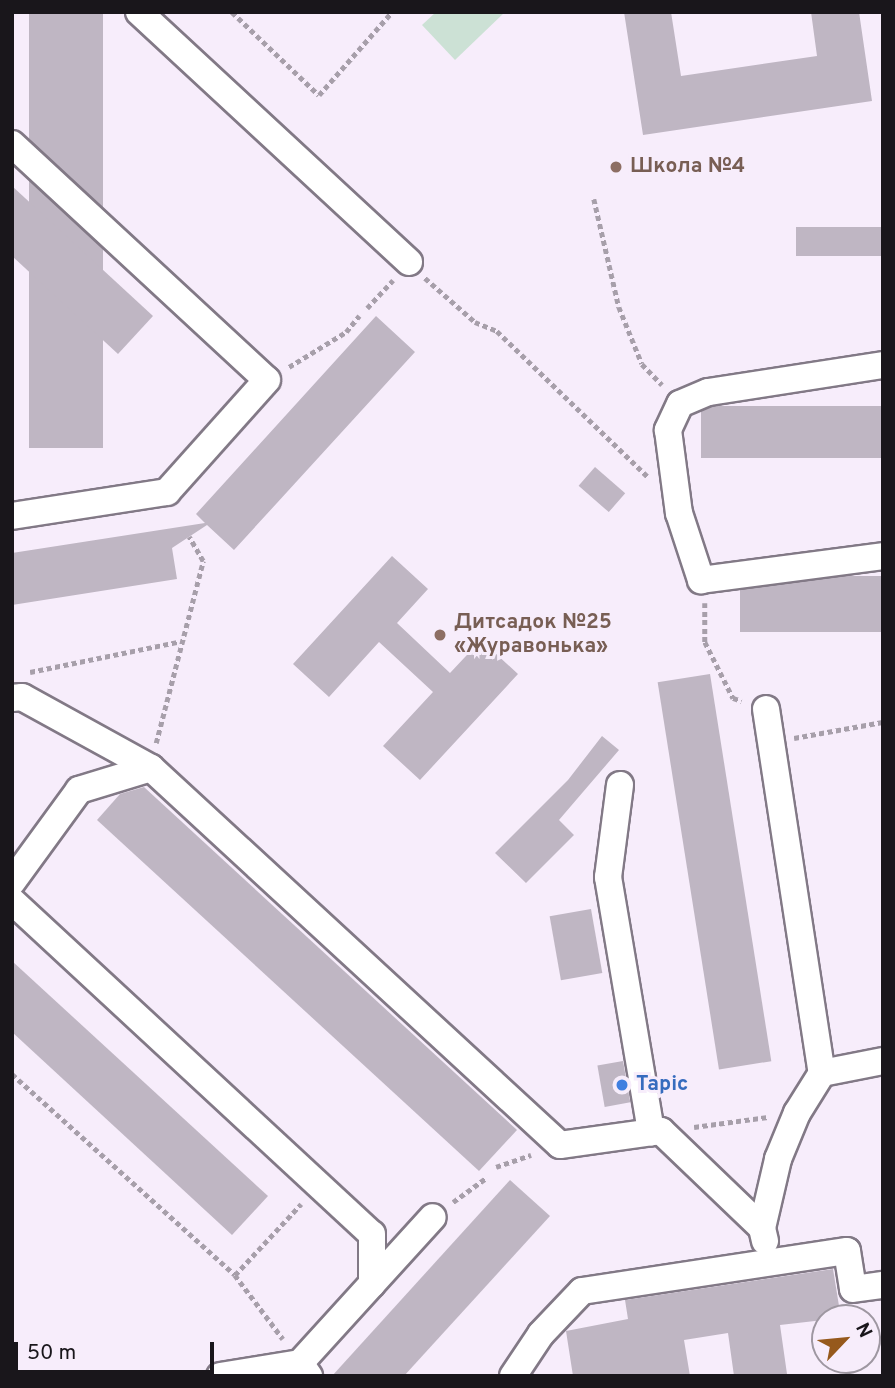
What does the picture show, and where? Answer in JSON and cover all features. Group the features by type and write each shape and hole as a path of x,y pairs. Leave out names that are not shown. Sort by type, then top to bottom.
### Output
{"lane":[{"path":"139,12 413,266"},
{"path":"12,144 268,380 167,492 12,516"},
{"path":"883,365 708,392 680,404 668,430 679,513 701,580 883,556"},
{"path":"12,698 22,697 151,768 560,1145 656,1132"},
{"path":"766,709 822,1073 797,1113 778,1159 762,1228 769,1263"},
{"path":"12,881 79,790 151,768"},
{"path":"620,785 608,877 656,1132 762,1228"},
{"path":"12,901 372,1234 372,1284"},
{"path":"822,1073 883,1061"},
{"path":"220,1376 304,1369 372,1284 433,1217"},
{"path":"513,1376 541,1334 582,1291 847,1251 853,1289 883,1285"}],"path":[{"path":"232,12 319,95 392,12"},
{"path":"594,199 619,307 642,364 680,404"},
{"path":"367,308 413,266 475,322 496,331 660,487 676,485"},
{"path":"268,380 346,332 359,316"},
{"path":"151,768 178,642 203,561 189,537"},
{"path":"701,580 705,642 733,698 766,709"},
{"path":"25,673 178,642"},
{"path":"771,742 883,722"},
{"path":"12,1074 235,1275 304,1369"},
{"path":"656,1132 797,1113"},
{"path":"496,1167 560,1145"},
{"path":"433,1217 486,1178"},
{"path":"235,1275 319,1185"}],"green space":[{"path":"436,12 505,12 455,60 422,25"}],"building":[{"path":"29,12 103,12 103,448 29,448"},
{"path":"624,12 671,12 681,76 817,56 811,12 859,12 872,101 643,135"},
{"path":"12,186 153,316 118,354 12,256"},
{"path":"796,227 883,227 883,256 796,256"},
{"path":"376,316 415,352 234,550 207,525 172,548 177,579 12,605 12,553 205,523 196,514"},
{"path":"701,406 883,406 883,458 701,458"},
{"path":"595,467 625,493 609,512 579,486"},
{"path":"392,556 428,589 397,623 450,673 481,640 518,674 420,780 383,746 433,692 379,642 329,697 293,664"},
{"path":"740,576 883,576 883,632 740,632"},
{"path":"710,674 771,1061 719,1069 658,682"},
{"path":"602,736 619,750 559,820 574,835 526,883 495,853 568,780"},
{"path":"144,787 517,1130 479,1171 97,820 120,794"},
{"path":"591,909 602,973 561,980 550,916"},
{"path":"12,961 268,1196 232,1235 12,1032"},
{"path":"623,1061 630,1102 605,1107 597,1066"},
{"path":"510,1180 550,1216 404,1376 332,1376"},
{"path":"833,1269 839,1304 811,1304 811,1321 780,1325 787,1374 734,1376 728,1333 684,1340 690,1376 573,1376 566,1331 628,1319 625,1300"}],"place":[{"name":"Школа №4","path":"616,167"},
{"name":"Дитсадок №25 «Журавонька»","path":"440,635"},
{"name":"Таріс","path":"622,1085"}]}
